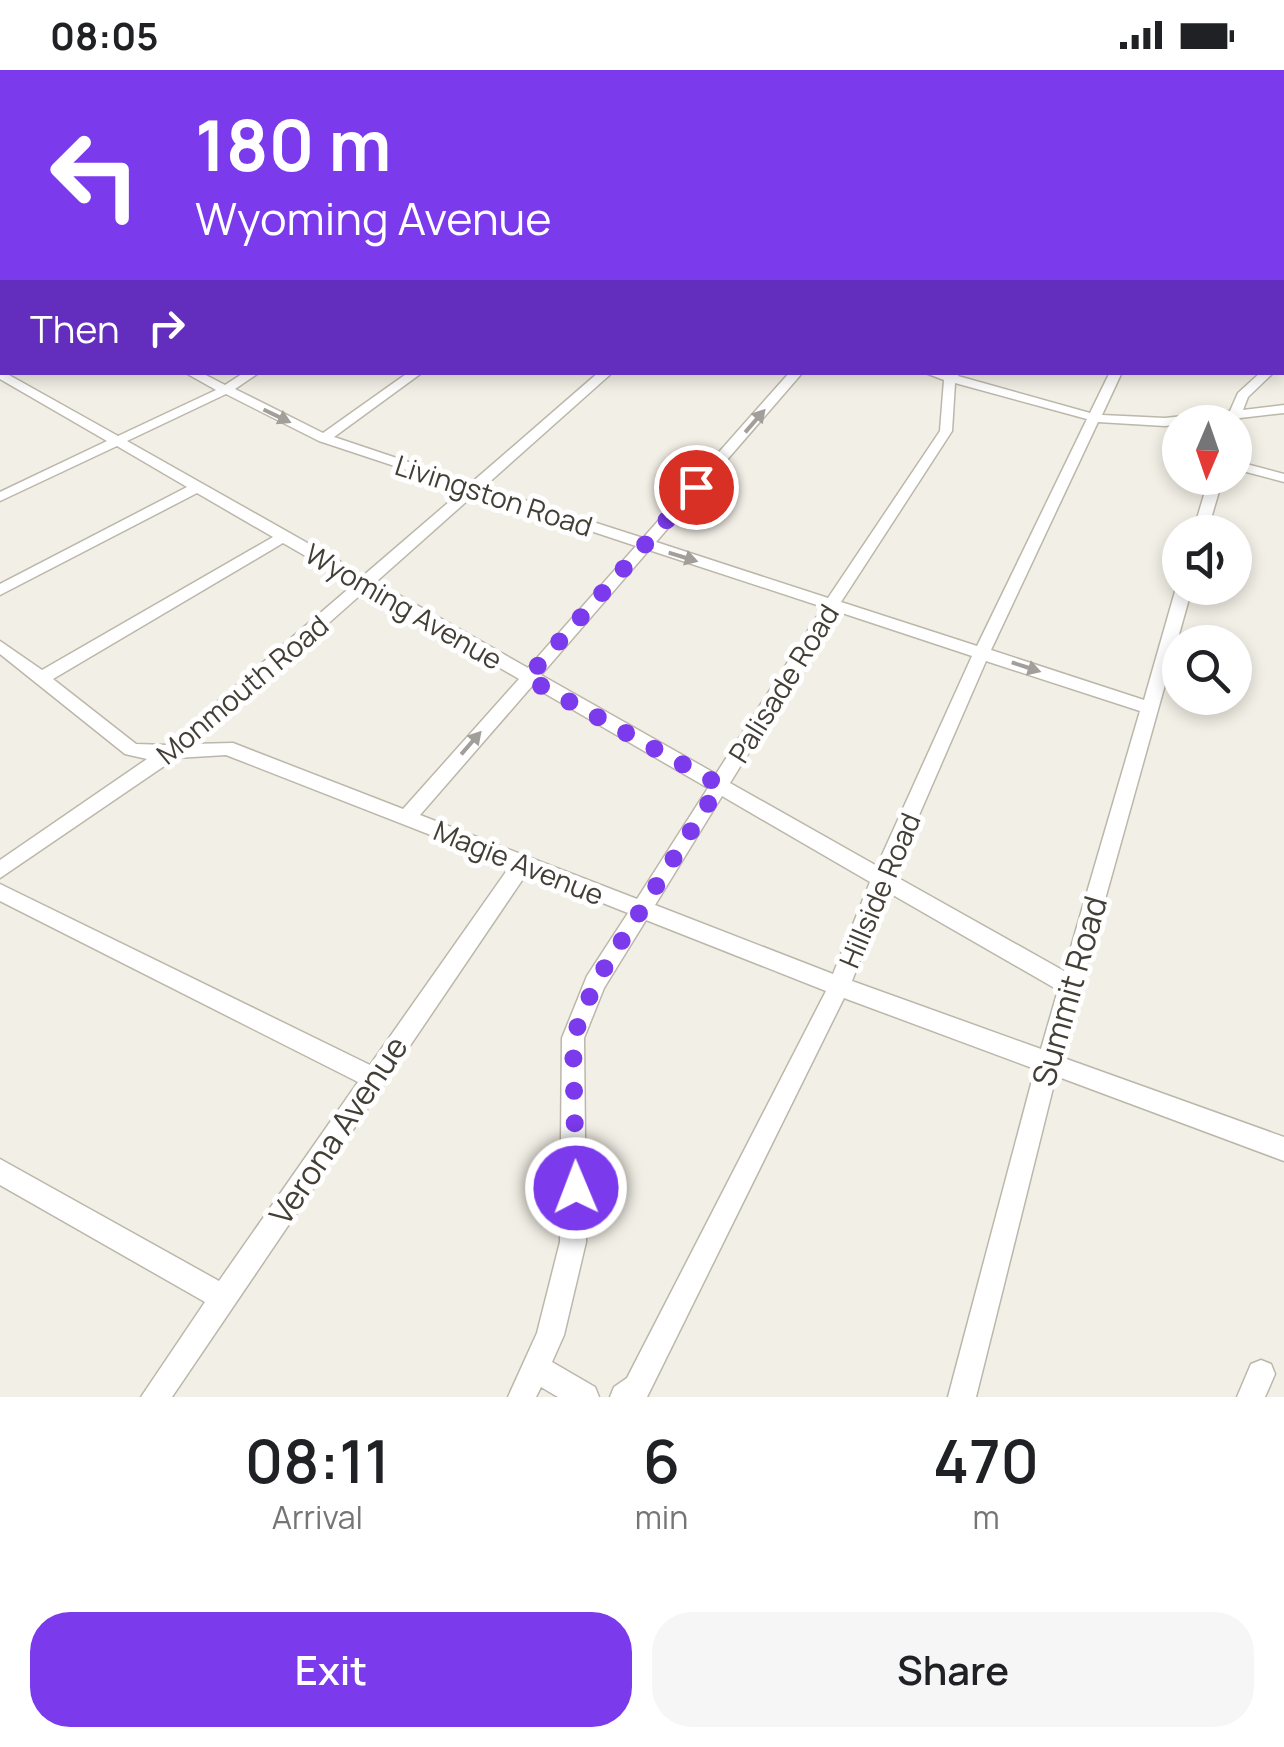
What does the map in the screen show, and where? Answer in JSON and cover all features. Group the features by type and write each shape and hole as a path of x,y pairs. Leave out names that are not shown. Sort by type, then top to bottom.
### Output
{"street":[{"name":"Wyoming Avenue","path":"2,375 1070,986"},
{"name":"Livingston Road","path":"196,375 324,438 1150,708"},
{"path":"2,494 225,390 249,375"},
{"path":"324,438 413,375"},
{"name":"Monmouth Road","path":"0,870 171,752 605,375"},
{"path":"407,817 795,375"},
{"path":"944,375 1096,418 1162,421"},
{"name":"Palisade Road","path":"522,1397 562,1298 573,1242 573,1038 595,983 833,603 946,432 944,375"},
{"name":"Hillside Road","path":"624,1397 637,1388 839,986 881,879 982,652 1115,375"},
{"path":"1238,405 1242,396 1265,375"},
{"path":"1252,414 1284,409"},
{"path":"1252,470 1284,478"},
{"path":"0,590 200,486"},
{"path":"41,678 284,536"},
{"name":"Summit Road","path":"962,1397 1049,1060 1179,605"},
{"name":"Magie Avenue","path":"0,646 131,748 148,753 226,748 839,986 1284,1149"},
{"name":"Verona Avenue","path":"155,1397 522,864"},
{"path":"0,892 373,1078"},
{"path":"0,1171 223,1298"},
{"path":"536,1368 585,1397"}],"route":[{"path":"576,1188 573,1038 595,983 720,785 527,678 696,487"}]}
